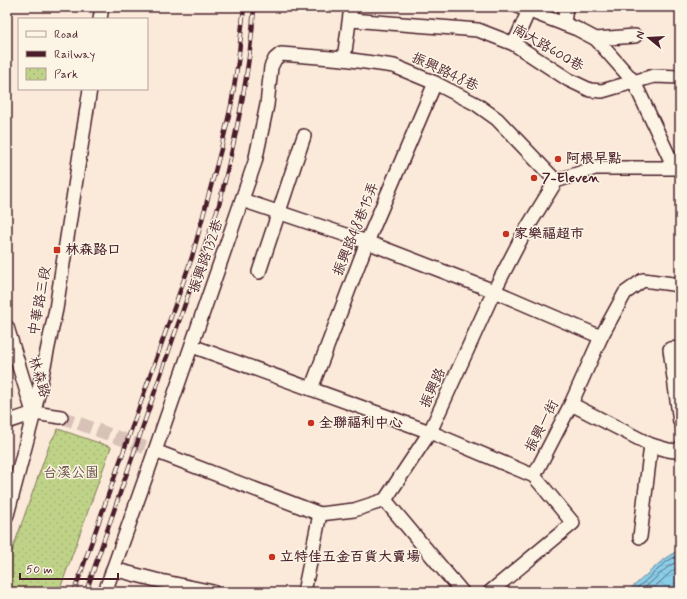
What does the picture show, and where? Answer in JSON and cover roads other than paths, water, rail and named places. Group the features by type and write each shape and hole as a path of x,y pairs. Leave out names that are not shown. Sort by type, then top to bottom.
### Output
{"street":[{"path":"100,18 102,7"},
{"path":"564,24 566,7"},
{"path":"514,44 524,8 596,39 634,82 677,167 595,168 556,181"},
{"name":"南大路600巷","path":"344,59 351,14 478,30 514,44 569,80 590,90 602,90 654,76 680,77"},
{"path":"596,39 635,36"},
{"name":"振興路48巷","path":"271,67 275,59 281,54 344,59 394,66 435,83 476,104 498,119 556,181"},
{"name":"振興路132巷","path":"105,592 255,162 262,136 271,67"},
{"name":"振興路48巷15弄","path":"311,389 367,242 435,83"},
{"name":"中華路三段","path":"7,515 34,413 56,309 90,90"},
{"path":"259,272 304,136"},
{"name":"振興路","path":"385,500 430,432 494,291 524,233 556,181"},
{"path":"242,200 367,242 494,291 600,337"},
{"name":"振興一街","path":"534,476 571,404 600,337 625,293 643,280 680,285"},
{"name":"林森路","path":"7,327 34,413"},
{"path":"192,346 430,432 534,476 573,523 490,592"},
{"path":"680,348 670,349 680,422"},
{"path":"18,362 25,368 32,371 38,369 46,354"},
{"path":"571,404 651,445 675,451 680,448"},
{"path":"7,422 34,413 61,418"},
{"path":"640,537 651,445"},
{"path":"155,451 320,514 354,510 385,500 462,592"},
{"path":"304,592 320,514"},
{"path":"113,568 164,582 213,592"}],"water":[{"path":"680,549 680,592 627,592 664,559"}],"tunnel":[{"path":"61,417 155,451"}],"railway":[{"path":"74,592 192,257 231,106 238,62 244,7"},
{"path":"86,592 219,205 231,156 245,82 254,7"}],"place":[{"name":"阿根早點","path":"558,159"},
{"name":"7-Eleven","path":"534,178"},
{"name":"家樂福超市","path":"506,234"},
{"name":"林森路口","path":"57,250"},
{"name":"全聯福利中心","path":"311,423"},
{"name":"立特佳五金百貨大賣場","path":"272,557"}],"park label":[{"name":"台溪公園","path":"71,473"}]}
